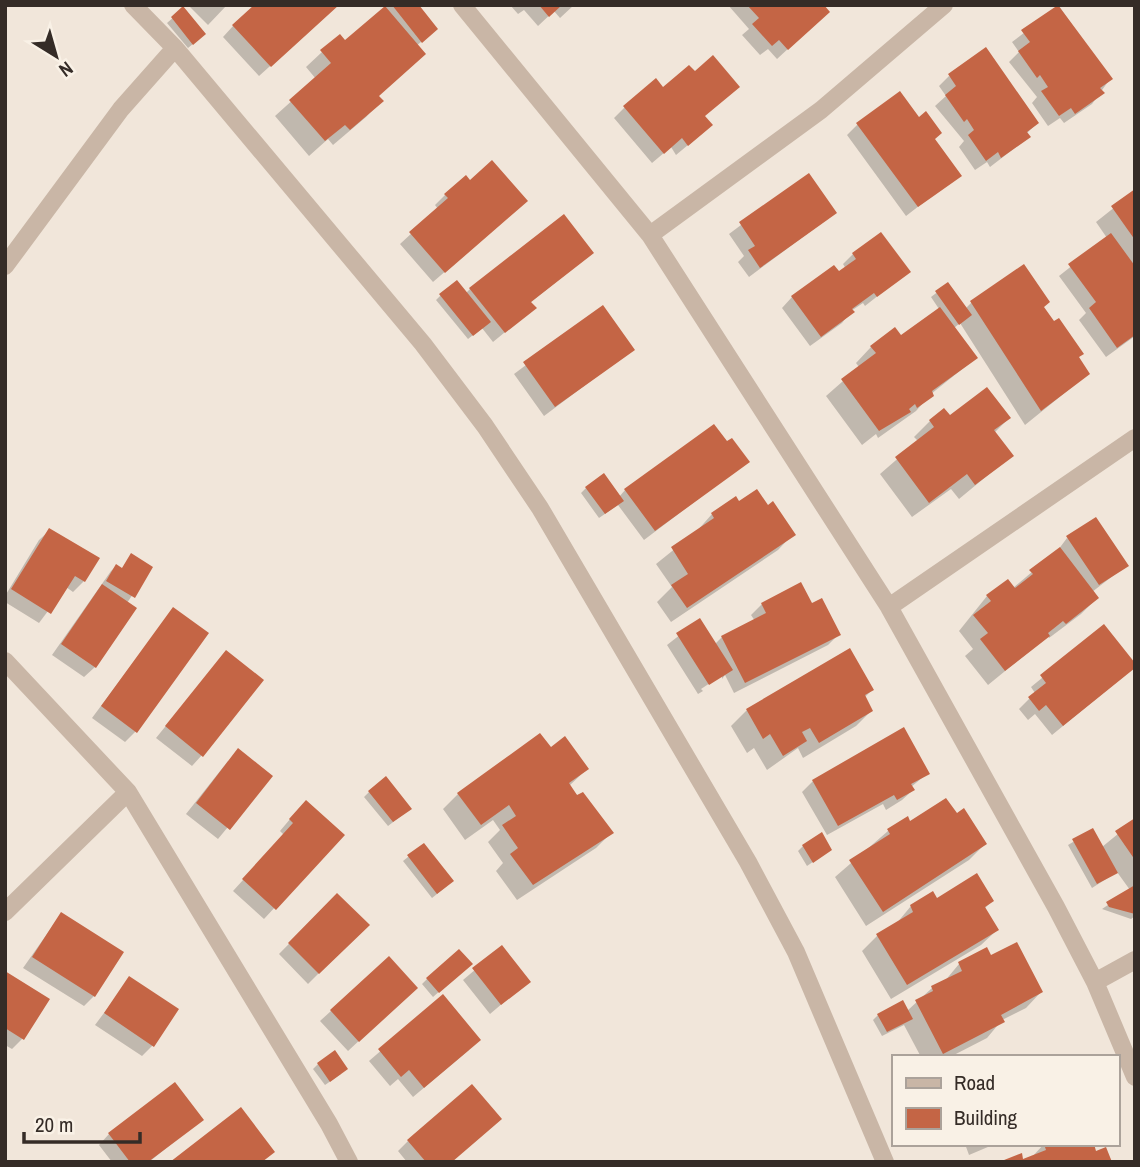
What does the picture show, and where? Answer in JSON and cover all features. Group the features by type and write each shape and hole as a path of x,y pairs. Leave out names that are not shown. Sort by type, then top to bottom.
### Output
{"street":[{"path":"134,5 176,48 423,344 485,426 540,508 748,862 796,951 885,1162"},
{"path":"462,5 650,235 889,607 1095,982 1135,1077"},
{"path":"650,235 821,110 944,5"},
{"path":"5,266 121,109 176,48"},
{"path":"889,607 1135,438"},
{"path":"5,661 128,792 329,1124 349,1162"},
{"path":"5,912 128,792"},
{"path":"1095,982 1135,960"}],"building":[{"path":"254,5 339,5 271,67 232,25"},
{"path":"392,5 419,5 438,29 422,43"},
{"path":"539,5 562,5 549,17"},
{"path":"747,5 824,5 830,12 788,50 779,40 772,46 752,24 759,18"},
{"path":"1058,5 1113,79 1100,88 1105,93 1075,114 1071,108 1059,116 1041,91 1048,87 1040,75 1037,78 1018,51 1030,42 1021,30"},
{"path":"183,6 206,34 193,45 171,17"},
{"path":"385,6 426,54 379,96 384,101 350,130 345,125 325,141 289,100 331,63 320,50 340,34 345,40"},
{"path":"986,47 1039,123 1027,132 1031,137 1001,158 998,152 986,161 968,135 974,130 967,119 964,122 945,95 956,86 948,74"},
{"path":"713,55 740,87 705,116 713,125 688,146 682,138 664,154 623,106 656,78 663,87 689,65 695,71"},
{"path":"900,91 919,117 926,111 942,133 935,139 962,176 918,207 856,123"},
{"path":"492,160 528,201 445,273 409,232 448,198 444,194 466,175 470,180"},
{"path":"809,173 837,213 760,268 748,250 755,246 739,222"},
{"path":"1135,189 1135,240 1111,206"},
{"path":"564,214 594,253 531,302 537,308 505,333 469,288"},
{"path":"881,232 911,272 877,297 874,293 852,309 855,312 821,337 791,296 834,265 839,271 856,259 852,253"},
{"path":"1111,233 1135,266 1135,335 1117,348 1089,308 1096,302 1068,264"},
{"path":"1024,264 1050,302 1044,307 1054,321 1059,318 1084,354 1079,357 1090,374 1041,411 970,301"},
{"path":"457,280 491,322 473,336 439,294"},
{"path":"948,282 972,315 959,325 935,291"},
{"path":"603,305 635,350 555,407 523,362"},
{"path":"940,307 978,358 932,391 934,396 917,408 915,404 909,409 911,412 879,431 841,379 876,353 870,346 895,327 901,335"},
{"path":"987,387 1011,418 994,430 1014,456 975,485 967,474 929,503 895,457 934,427 929,420 944,408 950,415"},
{"path":"714,424 727,441 732,438 750,462 655,531 624,489"},
{"path":"604,473 624,501 605,514 585,487"},
{"path":"757,489 768,505 773,501 796,535 687,608 671,585 688,574 671,547 714,518 711,513 736,496 739,501"},
{"path":"1096,517 1129,566 1099,585 1066,536"},
{"path":"49,528 100,558 85,582 75,576 51,614 11,589"},
{"path":"1060,547 1099,598 1066,624 1063,621 1048,633 1050,636 1005,671 980,639 988,633 973,615 991,601 986,595 1008,579 1015,588 1033,574 1029,570"},
{"path":"131,553 153,567 135,598 106,581 116,564 122,568"},
{"path":"801,582 812,603 822,598 841,635 745,683 721,636 766,613 761,603"},
{"path":"102,584 137,608 96,668 61,644"},
{"path":"173,607 209,633 137,733 101,706"},
{"path":"700,618 733,670 709,685 676,633"},
{"path":"1104,624 1135,663 1135,668 1063,726 1046,705 1039,711 1028,697 1046,683 1040,675"},
{"path":"850,648 874,690 865,695 873,711 819,743 810,728 802,732 807,741 783,756 770,734 763,739 746,709"},
{"path":"226,650 264,680 203,757 165,726"},
{"path":"904,727 930,774 911,784 915,790 897,800 894,795 838,826 812,780"},
{"path":"540,733 551,747 565,736 589,769 569,783 577,795 583,792 614,833 533,885 510,854 518,848 502,825 516,816 509,805 481,825 457,793"},
{"path":"238,748 273,776 230,830 196,803"},
{"path":"386,776 412,809 393,822 368,791"},
{"path":"946,798 957,813 964,808 987,844 883,912 849,860 890,834 887,829 908,816 910,821"},
{"path":"306,800 345,835 276,910 242,879 293,823 289,819"},
{"path":"1135,818 1135,860 1115,831"},
{"path":"1093,828 1118,873 1097,884 1072,839"},
{"path":"822,832 832,850 813,863 802,845"},
{"path":"424,843 454,881 437,894 407,855"},
{"path":"977,873 994,901 985,907 999,930 907,985 876,934 913,912 910,905 933,891 937,898"},
{"path":"1135,885 1135,914 1109,907 1106,902"},
{"path":"337,893 370,925 319,974 288,943"},
{"path":"61,912 124,952 95,997 32,957"},
{"path":"1017,942 1043,992 1001,1015 1005,1022 943,1054 915,1000 933,991 931,986 962,971 958,962 987,947 991,955"},
{"path":"502,945 531,982 501,1005 472,968"},
{"path":"459,949 473,964 439,993 426,978"},
{"path":"389,956 418,988 359,1042 330,1010"},
{"path":"5,971 50,999 24,1040 5,1028"},
{"path":"129,976 179,1009 154,1047 104,1013"},
{"path":"443,994 481,1040 424,1088 409,1070 401,1077 378,1049"},
{"path":"903,1000 913,1019 887,1032 877,1014"},
{"path":"335,1050 348,1069 330,1082 317,1063"},
{"path":"175,1082 204,1120 148,1162 130,1162 108,1133"},
{"path":"472,1084 502,1119 452,1162 426,1162 407,1140"},
{"path":"241,1107 275,1152 262,1162 170,1162"},
{"path":"1045,1146 1095,1146 1096,1151 1106,1147 1112,1162 999,1162 1022,1153 1023,1159 1046,1150"}]}
